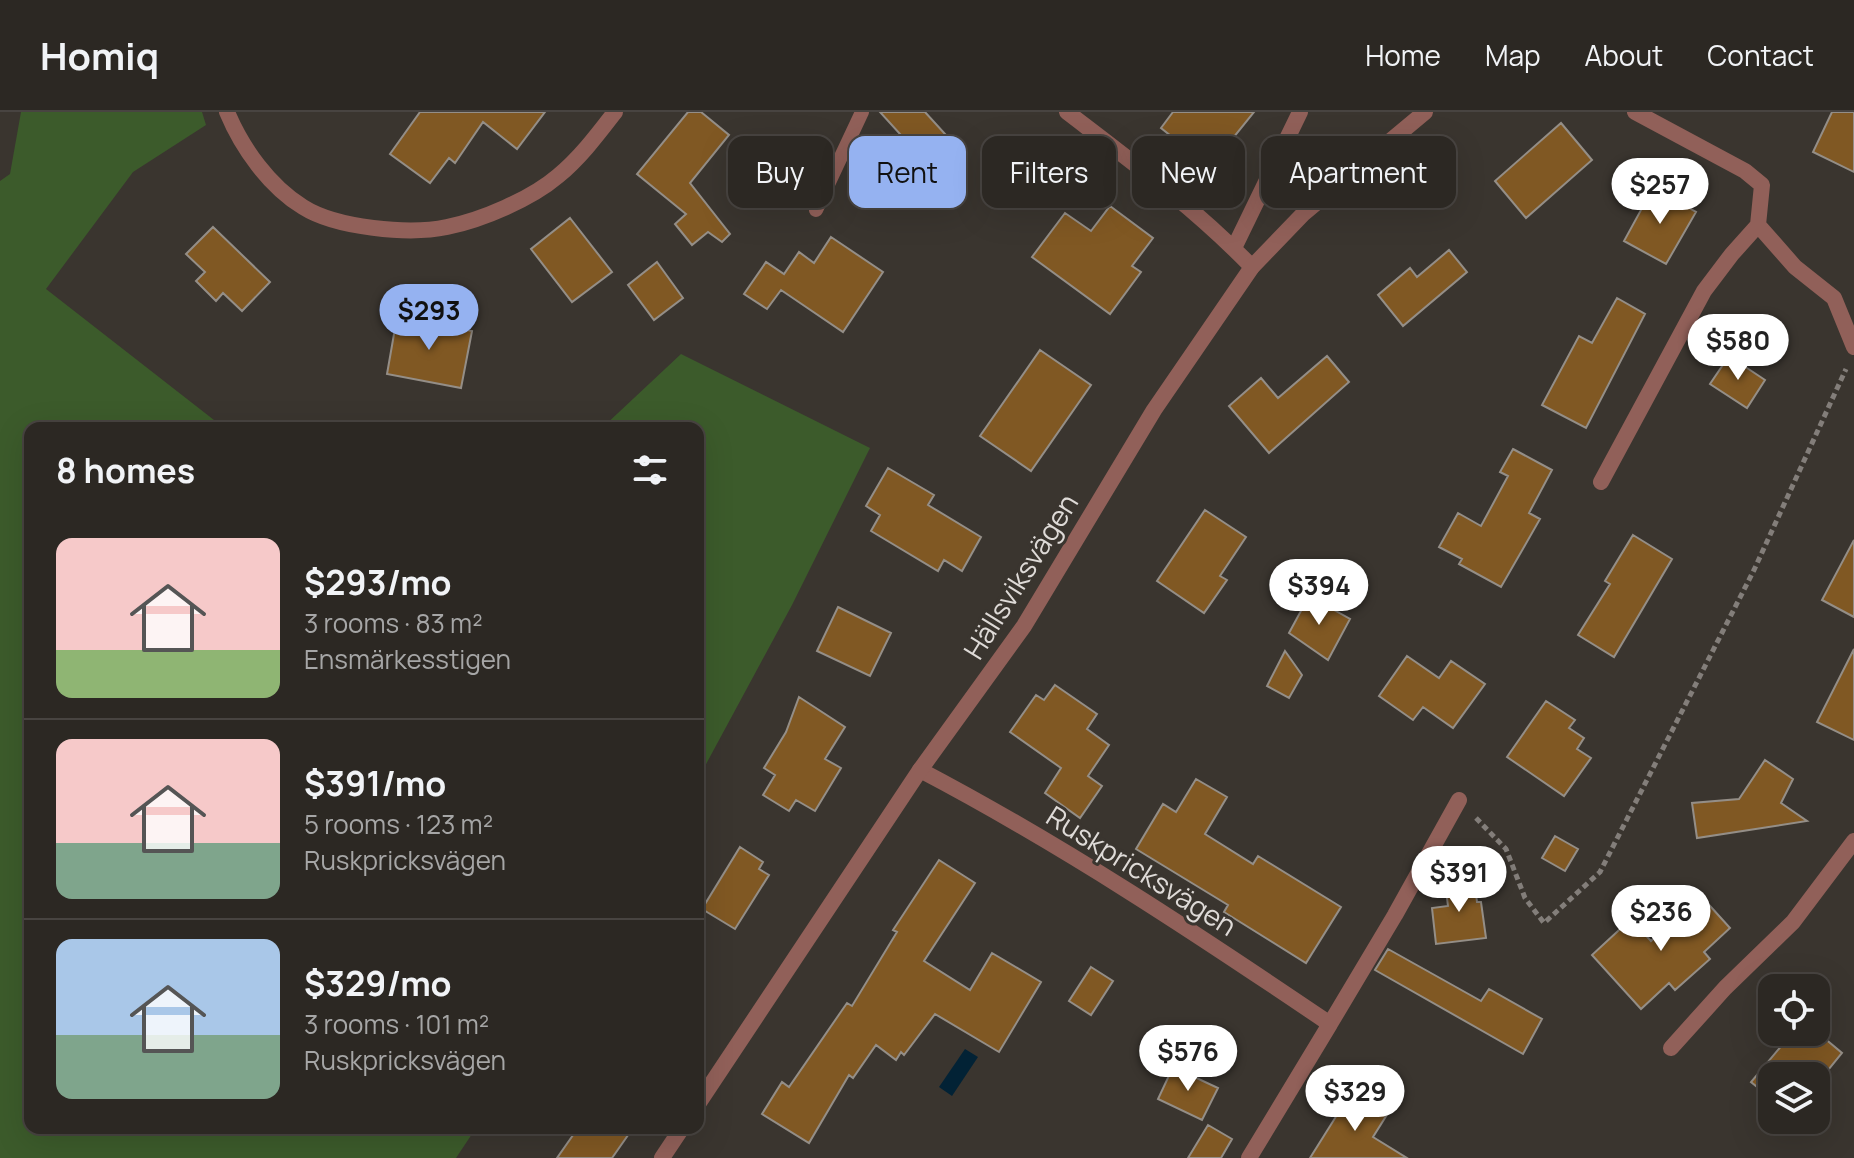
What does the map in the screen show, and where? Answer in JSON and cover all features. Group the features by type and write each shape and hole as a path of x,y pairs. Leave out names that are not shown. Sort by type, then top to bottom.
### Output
{"street":[{"path":"227,112 251,155 275,184 304,208 364,226 418,229 447,227 498,210 531,194 557,177 615,112"},
{"path":"1067,112 1141,168 1252,267"},
{"path":"1234,248 1300,112"},
{"name":"Hällsviksvägen","path":"704,1095 920,770 1024,626 1154,410 1252,267 1304,213 1425,112"},
{"path":"1601,482 1704,291 1758,225 1762,185 1745,171 1635,112"},
{"path":"1758,225 1795,267 1834,298 1854,347"},
{"name":"Ruskpricksvägen","path":"920,770 1027,829 1184,926 1330,1024"},
{"path":"1249,1158 1459,800"},
{"path":"1671,1048 1725,988 1793,922 1854,841"},
{"path":"662,1158 678,1134"}],"lane":[{"path":"816,210 862,112"}],"path":[{"path":"1459,800 1506,849 1525,898 1544,923 1600,872 1754,570 1848,365"}],"green space":[{"path":"21,112 202,112 206,125 133,172 46,289 220,422 24,422 24,1134 472,1134 456,1158 0,1158 0,181 10,174"},
{"path":"681,354 870,448 792,605 704,768 704,422 608,422"}],"water":[{"path":"965,1049 978,1057 952,1096 939,1087"}],"building":[{"path":"420,112 545,112 517,149 483,122 455,163 449,158 430,183 390,154"},
{"path":"688,112 701,112 729,135 690,183 730,234 722,242 708,232 692,245 675,224 686,214 637,174"},
{"path":"880,112 925,112 947,136 902,136"},
{"path":"1173,112 1254,112 1235,136 1171,136 1161,128"},
{"path":"1832,112 1854,112 1854,172 1813,152"},
{"path":"1561,123 1592,160 1526,218 1495,181"},
{"path":"1653,188 1696,212 1666,264 1624,241"},
{"path":"1108,208 1113,208 1153,238 1132,266 1141,272 1110,314 1032,257 1065,213 1091,231"},
{"path":"570,218 612,272 572,302 531,249"},
{"path":"213,227 270,282 242,311 223,293 216,301 196,281 205,272 186,254"},
{"path":"831,237 883,272 843,332 781,290 767,309 744,294 766,262 784,274 799,252 814,263"},
{"path":"1449,250 1467,272 1403,326 1378,295 1410,268 1417,277"},
{"path":"657,262 683,298 654,320 628,285"},
{"path":"1617,298 1645,314 1586,428 1542,405 1579,336 1592,343"},
{"path":"397,317 472,331 461,388 387,374"},
{"path":"1040,350 1091,385 1031,471 980,436"},
{"path":"1327,356 1349,382 1269,453 1229,406 1261,378 1278,398"},
{"path":"1729,356 1765,380 1747,408 1710,384"},
{"path":"1513,449 1552,470 1529,513 1540,519 1501,587 1459,564 1462,559 1439,547 1458,513 1481,526 1508,476 1500,472"},
{"path":"888,468 934,495 928,505 981,537 962,571 944,560 938,571 871,531 880,515 866,506"},
{"path":"1205,510 1246,537 1220,576 1227,580 1204,613 1157,581"},
{"path":"1633,535 1672,559 1614,657 1578,635 1610,584 1605,581"},
{"path":"1854,540 1854,617 1822,600"},
{"path":"1309,596 1350,619 1328,660 1289,633"},
{"path":"838,607 891,633 870,676 817,651"},
{"path":"1854,649 1854,740 1817,722"},
{"path":"1285,651 1302,675 1289,698 1267,686"},
{"path":"1407,656 1439,678 1451,661 1485,684 1453,728 1423,707 1413,720 1379,696"},
{"path":"1055,685 1097,714 1087,729 1109,745 1088,776 1102,786 1080,818 1045,793 1061,768 1010,732 1036,695 1044,700"},
{"path":"799,697 845,727 825,759 841,768 815,811 796,800 789,811 763,795 775,775 764,768 786,732"},
{"path":"1546,701 1575,720 1569,728 1584,738 1577,749 1591,758 1564,796 1507,757"},
{"path":"1765,760 1793,779 1781,803 1807,821 1697,838 1692,803 1739,799"},
{"path":"1196,779 1227,797 1205,834 1253,864 1258,856 1341,907 1306,963 1224,912 1228,905 1136,849 1163,804 1176,812"},
{"path":"1555,836 1578,849 1565,871 1542,858"},
{"path":"740,847 763,862 759,869 769,875 735,929 704,910"},
{"path":"939,860 975,883 924,961 970,990 992,953 1041,982 999,1052 935,1014 904,1055 901,1052 896,1060 876,1045 853,1078 849,1075 809,1143 762,1114 782,1082 789,1087 847,1003 852,1006 897,932 893,930"},
{"path":"1474,878 1486,938 1436,944 1432,908 1448,906 1445,882"},
{"path":"1701,896 1730,928 1704,952 1710,959 1675,990 1669,983 1641,1009 1592,955 1631,919 1651,941"},
{"path":"1388,949 1481,1001 1489,989 1542,1019 1523,1054 1375,970"},
{"path":"1091,967 1113,981 1091,1015 1069,1001"},
{"path":"1830,1043 1842,1053 1830,1068 1830,1062 1768,1062 1781,1046 1830,1046"},
{"path":"1173,1067 1218,1088 1202,1120 1158,1099"},
{"path":"1758,1074 1758,1088 1751,1082"},
{"path":"1352,1091 1388,1113 1373,1137 1407,1158 1310,1158"},
{"path":"1208,1125 1232,1139 1221,1158 1188,1158"},
{"path":"574,1134 629,1134 612,1158 557,1158"}]}
